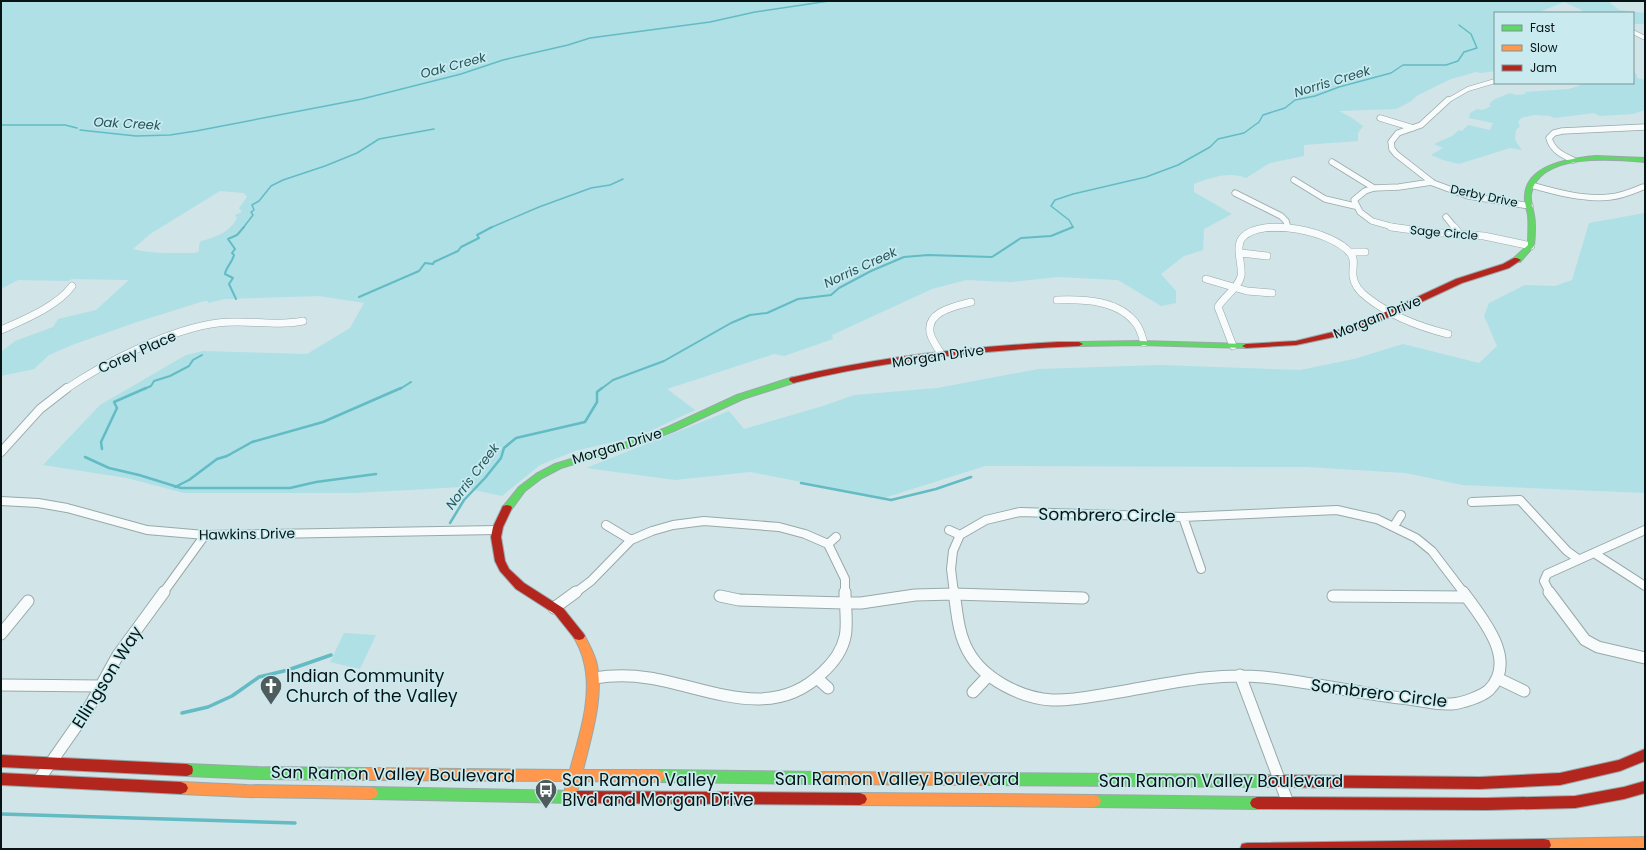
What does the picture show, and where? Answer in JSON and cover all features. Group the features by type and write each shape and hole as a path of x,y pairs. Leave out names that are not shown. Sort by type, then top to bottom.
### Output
{"main road":[{"path":"1531,246 1532,224 1528,195 1531,185 1539,174 1573,160 1606,158 1645,160"},
{"name":"Morgan Drive","path":"570,797 593,701 594,678 589,658 581,638 568,621 554,608 520,588 506,572 500,562 497,550 497,530 508,506 525,487 548,470 572,460 654,436 716,407 751,393 786,382 838,370 942,354 1017,346 1144,343 1262,346 1314,340 1347,332 1466,278 1508,264 1514,261 1531,246"},
{"name":"San Ramon Valley Boulevard","path":"1,761 258,772 1480,783 1560,779 1620,765 1645,756"},
{"name":"San Ramon Valley Boulevard","path":"1,779 240,790 570,797 1487,804 1575,802 1624,793 1645,787"},
{"path":"1247,849 1645,843"}],"street":[{"path":"1634,32 1645,38"},
{"name":"Derby Drive","path":"1494,81 1468,88 1456,95 1443,104 1421,125 1395,135 1391,140 1390,147 1395,154 1432,182 1465,195 1530,206"},
{"path":"1380,118 1413,128"},
{"path":"1573,160 1555,150 1550,144 1549,138 1554,133 1577,129 1645,127"},
{"path":"1332,162 1374,188"},
{"path":"1294,180 1324,200 1355,206 1354,200 1359,194 1374,188 1432,182"},
{"path":"1531,185 1556,192 1594,197 1623,194 1643,187"},
{"path":"1234,193 1249,198 1258,205 1281,216 1286,221 1288,228"},
{"name":"Sage Circle","path":"1355,206 1365,216 1392,227 1422,233 1459,233 1496,238 1531,246"},
{"path":"1446,217 1459,233"},
{"path":"1233,346 1218,307 1221,301 1235,287 1241,276 1240,242 1244,236 1251,232 1265,228 1288,228 1319,235 1331,240 1350,252 1365,252"},
{"path":"1350,252 1353,260 1353,275 1360,290 1369,298 1392,312 1436,331 1448,334"},
{"path":"1241,253 1267,256"},
{"path":"1206,279 1256,293 1272,293"},
{"path":"1,330 25,319 67,294 72,286"},
{"path":"1057,300 1099,302 1114,306 1127,315 1137,326 1144,343"},
{"path":"942,354 930,329 932,318 941,311 971,302"},
{"name":"Corey Place","path":"1,452 39,410 67,388 92,372 172,335 197,327 219,323 290,325 303,321"},
{"name":"Hawkins Drive","path":"1,500 38,503 67,508 147,530 205,535 497,530"},
{"path":"1472,502 1520,500 1567,551 1578,559"},
{"name":"Sombrero Circle","path":"1337,510 1377,519 1394,526 1416,538 1432,551 1491,632 1498,648 1500,664 1497,678 1488,691 1467,701 1450,704 1388,697 1270,678 1240,675 1216,676 1071,700 1052,700 1007,687 989,675 977,664 968,651 960,631 951,569 953,551 960,535 986,520 1020,512 1184,516 1337,510"},
{"path":"1394,526 1401,515"},
{"path":"1184,516 1201,569"},
{"path":"554,608 591,581 631,540 652,531 673,525 704,521 779,527 805,534 828,544 844,579 846,626 842,646 832,663 818,679 808,685 787,694 766,698 746,699 727,696 640,675 622,674 594,678"},
{"path":"606,525 631,540"},
{"path":"949,530 960,535"},
{"path":"1645,530 1547,574 1544,581 1549,592 1585,640 1598,647 1645,658"},
{"name":"Ellingson Way","path":"38,781 87,711 118,655 205,535"},
{"path":"828,544 836,537"},
{"path":"1594,553 1645,586"},
{"path":"720,596 739,600 845,603 861,603 915,595 954,594 1083,598"},
{"path":"1333,596 1466,597"},
{"path":"1,634 28,601"},
{"path":"974,692 989,675"},
{"path":"1240,675 1288,803"},
{"path":"1497,678 1524,691"},
{"path":"818,679 828,688"},
{"path":"1,685 101,686"}],"shaded area":[{"path":"1,1 1608,1 1619,10 1645,13 1645,24 1634,24 1634,12 1584,12 1564,2 1539,12 1494,12 1494,71 1481,73 1476,72 1451,79 1418,95 1410,102 1396,109 1339,111 1363,126 1358,133 1358,141 1304,145 1304,156 1270,163 1246,178 1226,175 1194,184 1194,192 1232,214 1204,229 1203,250 1184,256 1161,274 1176,291 1176,303 1161,306 1118,280 1058,277 1010,282 966,280 932,289 832,335 833,339 784,356 774,354 667,389 695,410 648,432 626,439 575,451 540,465 502,496 460,487 356,493 184,493 127,478 43,465 100,405 186,355 203,351 307,354 350,328 364,303 319,296 225,299 208,303 208,301 204,301 134,323 72,345 49,355 34,369 1,376 1,352 15,341 53,327 58,319 96,310 129,280 18,280 1,289","holes":["220,191 244,193 247,197 239,208 242,212 235,215 237,218 234,223 222,234 201,241 199,251 195,253 148,252 133,249 150,234"]},
{"path":"1634,72 1637,75 1637,78 1645,80 1645,110 1633,114 1599,116 1594,113 1554,118 1550,116 1534,115 1521,118 1518,122 1520,126 1516,130 1515,140 1522,150 1510,148 1459,164 1431,155 1443,148 1434,144 1452,136 1459,130 1462,131 1468,125 1490,130 1493,123 1469,118 1470,113 1477,109 1483,110 1491,106 1489,105 1493,100 1510,93 1516,95 1527,94 1524,92 1569,89 1581,85 1579,84 1634,84"},
{"path":"1645,213 1645,493 1462,485 1406,473 1306,467 985,466 884,498 750,472 675,480 586,468 729,411 744,429 823,406 854,395 937,388 1038,369 1161,365 1300,370 1354,359 1403,344 1479,363 1497,346 1484,316 1489,303 1525,285 1555,286 1572,280 1589,223"},
{"path":"344,633 376,635 360,669 330,662"}],"waterway":[{"name":"Oak Creek","path":"80,130 136,136 170,135 196,131 362,99 461,74 503,60 568,45 590,38 710,22 755,12 829,1"},
{"name":"Norris Creek","path":"1073,227 1069,220 1051,206 1055,200 1073,194 1146,177 1178,165 1210,147 1218,139 1244,133 1259,122 1263,115 1285,108 1295,100 1315,96 1339,87 1391,73 1403,65 1446,65 1458,61 1464,52 1477,48 1471,34 1459,25"},
{"name":"Oak Creek","path":"1,125 65,125 77,128"},
{"path":"243,228 253,215 251,212 254,210 252,205 259,201 271,186 283,180 325,166 357,153 379,139 434,129"},
{"path":"491,228 539,207 591,188 610,185 623,179"},
{"path":"236,299 229,284 233,278 225,274 233,258 234,255 232,253 235,249 228,239 237,235 244,227"},
{"name":"Norris Creek","path":"601,389 613,380 664,361 731,323 750,315 767,313 798,299 831,295 839,288 871,271 904,257 928,255 992,257 1021,238 1051,236 1073,227"},
{"path":"359,297 419,271 425,263 433,264 434,262 458,251 461,247 479,238 477,235 491,228"},
{"path":"144,389 151,386 154,381 170,376 189,366 193,360 202,355"},
{"path":"400,389 411,382"},
{"path":"102,449 101,442 117,408 114,402 146,388"},
{"path":"176,486 189,480 217,459 227,456 252,442 323,422 401,388"},
{"name":"Norris Creek","path":"450,523 464,500 485,478 501,458 504,448 516,438 585,422 597,402 597,392 602,388"},
{"path":"85,457 109,468 139,475 176,486"},
{"path":"176,486 181,488 290,488 316,482 376,474"},
{"path":"801,483 891,500 936,489 971,477"},
{"name":"Norris Creek","path":"182,713 208,707 232,696 259,677 288,670 331,655"},
{"path":"1,814 295,823"}],"traffic: fast":[{"path":"1517,260 1531,246 1532,223 1528,194 1534,180 1545,170 1560,164 1596,158 1645,160"},
{"path":"1079,344 1140,343 1246,346"},
{"path":"507,508 522,489 539,476 558,466 643,440 671,429 740,397 793,380"},
{"path":"187,770 258,773 366,774"},
{"path":"658,776 823,778"},
{"path":"984,779 1271,781"},
{"path":"371,793 575,797"},
{"path":"1094,801 1257,803"}],"traffic: slow":[{"path":"570,797 590,711 593,686 590,661 579,636"},
{"path":"366,774 658,776"},
{"path":"823,778 984,779"},
{"path":"181,788 247,791 371,793"},
{"path":"860,799 1094,801"},
{"path":"1544,845 1645,843"}],"traffic: jam":[{"path":"1246,346 1296,343 1335,334 1371,322 1459,281 1506,266 1517,260"},
{"path":"793,380 822,373 934,356 975,351 1079,344"},
{"path":"507,508 498,527 496,537 500,561 505,571 520,586 559,611 579,636"},
{"path":"1271,781 1480,783 1560,779 1620,765 1645,755"},
{"path":"1,761 187,770"},
{"path":"1,779 181,788"},
{"path":"1257,803 1487,804 1575,802 1624,793 1645,787"},
{"path":"575,797 860,799"},
{"path":"1247,849 1544,845"}],"place":[{"name":"Indian Community Church of the Valley","path":"271,706"},
{"name":"San Ramon Valley Blvd and Morgan Drive","path":"546,810"}]}
